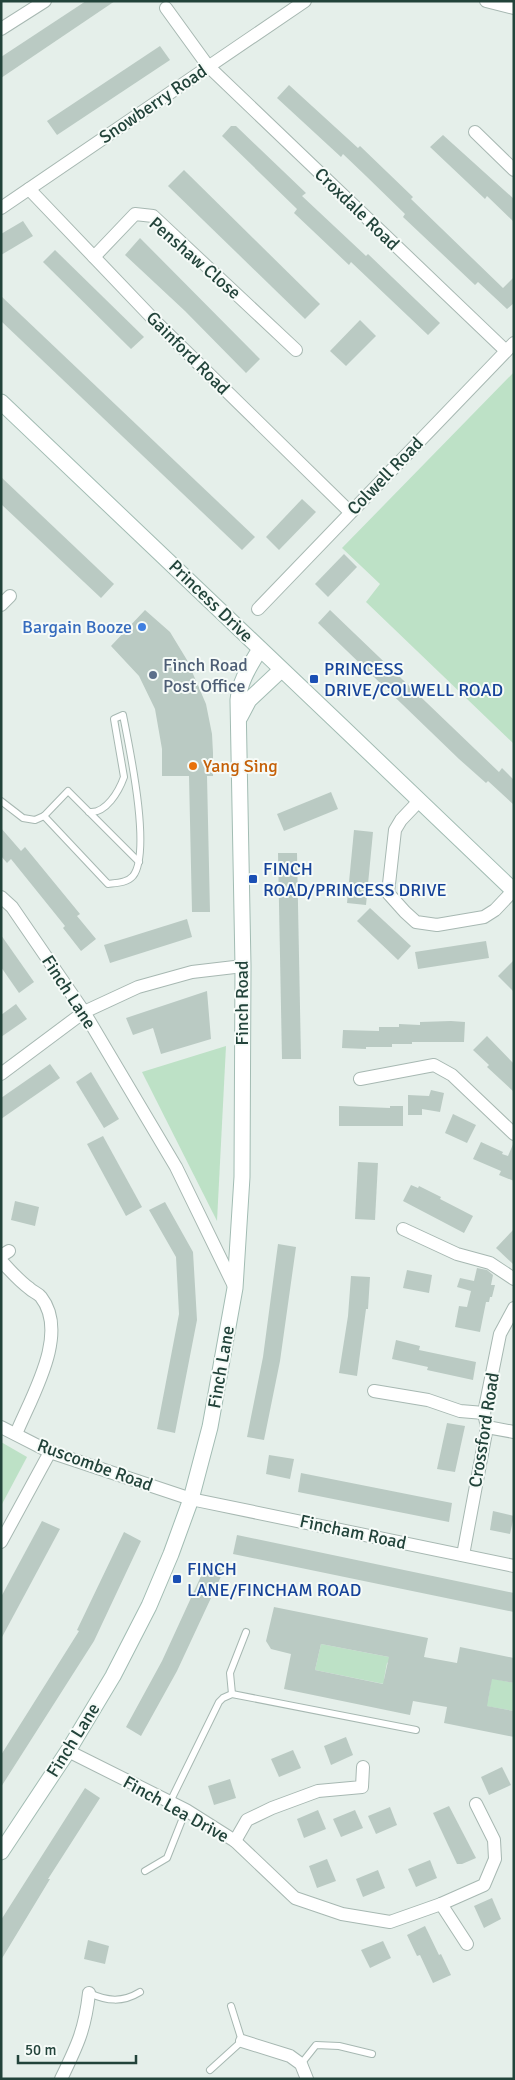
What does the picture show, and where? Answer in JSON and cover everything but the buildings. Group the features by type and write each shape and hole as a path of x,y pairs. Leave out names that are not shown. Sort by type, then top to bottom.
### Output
{"street":[{"path":"1,29 45,1"},
{"name":"Snowberry Road","path":"1,208 305,1"},
{"path":"486,1 514,8"},
{"name":"Croxdale Road","path":"166,8 208,66 510,347"},
{"path":"474,132 514,170"},
{"name":"Gainford Road","path":"29,189 157,322 350,512"},
{"name":"Penshaw Close","path":"94,257 135,214 153,216 296,350"},
{"name":"Colwell Road","path":"258,609 510,347"},
{"name":"Princess Drive","path":"1,402 240,627 281,670 514,891 490,914 478,918 428,925 416,922 404,912 388,893 394,835 401,820 419,801"},
{"path":"1,605 10,596"},
{"name":"Finch Road","path":"235,1288 242,1177 239,688 260,649"},
{"path":"239,719 249,700 281,670"},
{"name":"Finch Lane","path":"1,897 12,907 84,1012 176,1167 235,1288 210,1427 191,1499 171,1554 149,1606 113,1676 68,1750 1,1852"},
{"path":"1,1074 84,1012 138,987 192,972 242,966"},
{"path":"360,1079 434,1065 452,1075 514,1134"},
{"path":"403,1229 457,1254 490,1263 514,1278"},
{"path":"1,1261 30,1289 40,1295 50,1310 53,1330 47,1361 16,1434"},
{"name":"Crossford Road","path":"463,1555 486,1427 484,1413 500,1334 514,1308"},
{"path":"374,1391 428,1400 460,1411 484,1413"},
{"name":"Ruscombe Road","path":"1,1427 50,1452 191,1499"},
{"path":"486,1427 514,1432"},
{"path":"1,1542 50,1452"},
{"name":"Fincham Road","path":"191,1499 514,1566"},
{"name":"Finch Lea Drive","path":"68,1750 186,1810 235,1841 295,1898 342,1914 390,1922 441,1904 484,1885 495,1859 494,1840 476,1804"},
{"path":"235,1841 247,1820 272,1808 318,1791 362,1787 363,1767"},
{"path":"441,1904 467,1944"},
{"path":"61,2079 80,2042 85,2026 89,1993"},
{"path":"242,2040 290,2056 300,2064 307,2079"}],"lane":[{"path":"44,816 108,884 120,883 132,878 139,866 139,819 123,715 114,719 124,778 112,799 103,808 97,812 90,812"},
{"path":"1,801 24,818 35,820 44,816 68,791 139,862"},
{"path":"232,1694 230,1673 246,1632"},
{"path":"169,1803 218,1702 232,1694 416,1730"},
{"path":"145,1871 167,1858 186,1810"},
{"path":"89,1993 105,2000 117,2001 140,1992"},
{"path":"210,2070 242,2040 232,2006"},
{"path":"300,2064 316,2045 339,2046 372,2054"}],"green space":[{"path":"514,372 514,744 366,602 380,584 342,548"},
{"path":"226,1046 217,1221 142,1072"},
{"path":"1,1442 27,1457 1,1506"},
{"path":"321,1644 394,1658 387,1663 384,1679 389,1685 315,1670"},
{"path":"486,1677 514,1683 514,1711 480,1705 488,1700 491,1682"}],"place":[{"name":"Bargain Booze","path":"142,627"},
{"name":"Finch Road Post Office","path":"153,675"},
{"name":"PRINCESS DRIVE/COLWELL ROAD","path":"314,679"},
{"name":"Yang Sing","path":"193,766"},
{"name":"FINCH ROAD/PRINCESS DRIVE","path":"253,879"},
{"name":"FINCH LANE/FINCHAM ROAD","path":"177,1579"}]}
